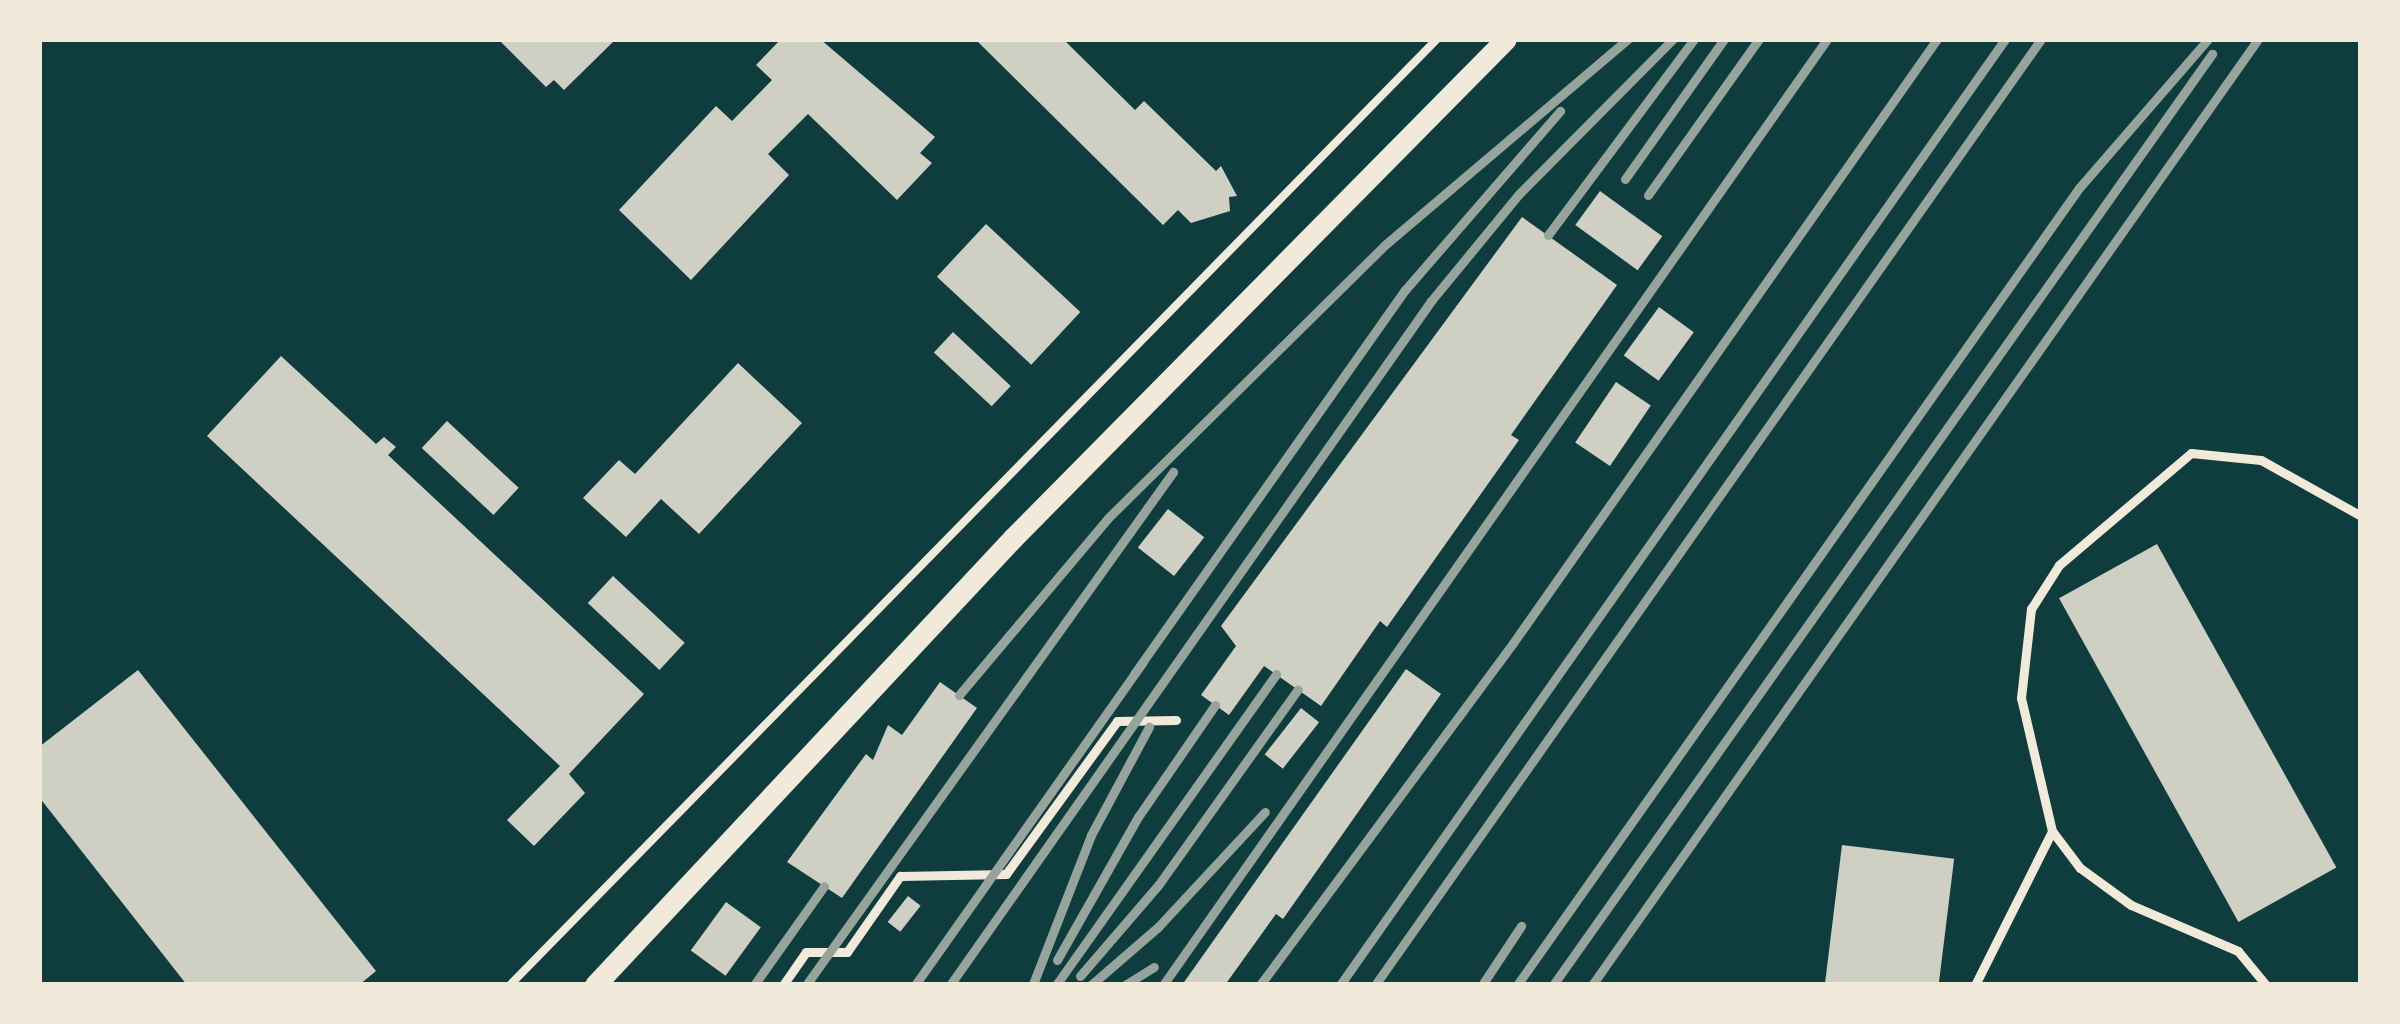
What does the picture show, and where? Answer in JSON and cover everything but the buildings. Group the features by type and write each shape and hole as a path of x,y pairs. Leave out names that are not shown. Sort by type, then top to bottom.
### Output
{"street":[{"path":"596,985 1013,538 1506,39"}],"lane":[{"path":"2266,985 2238,951 2131,905 2080,868 2052,831 2020,698 2031,609 2060,565 2191,453 2261,460 2361,516"},
{"path":"782,985 806,952 847,952 899,876 1006,874 1118,721 1176,720"},
{"path":"1975,985 2052,831"}],"path":[{"path":"510,985 1437,39"}],"railway":[{"path":"959,695 1108,518 1386,244 1628,39"},
{"path":"950,985 1431,301 1518,195 1673,39"},
{"path":"1548,235 1694,39"},
{"path":"1625,179 1724,39"},
{"path":"1648,195 1759,39"},
{"path":"1163,985 1827,39"},
{"path":"1260,985 1513,643 1937,39"},
{"path":"1340,985 2005,39"},
{"path":"1375,985 2041,39"},
{"path":"1517,985 2079,188 2208,39"},
{"path":"1592,985 2258,39"},
{"path":"1553,985 2212,54"},
{"path":"1134,674 1405,290 1560,111"},
{"path":"806,985 1173,472"},
{"path":"915,985 1143,662"},
{"path":"1056,985 1276,674"},
{"path":"1080,976 1159,884 1298,689"},
{"path":"1057,960 1138,817 1215,705"},
{"path":"1033,984 1091,835 1149,727"},
{"path":"1091,985 1158,927 1265,812"},
{"path":"754,985 824,886"},
{"path":"1482,985 1521,926"},
{"path":"1125,985 1154,967"}]}
